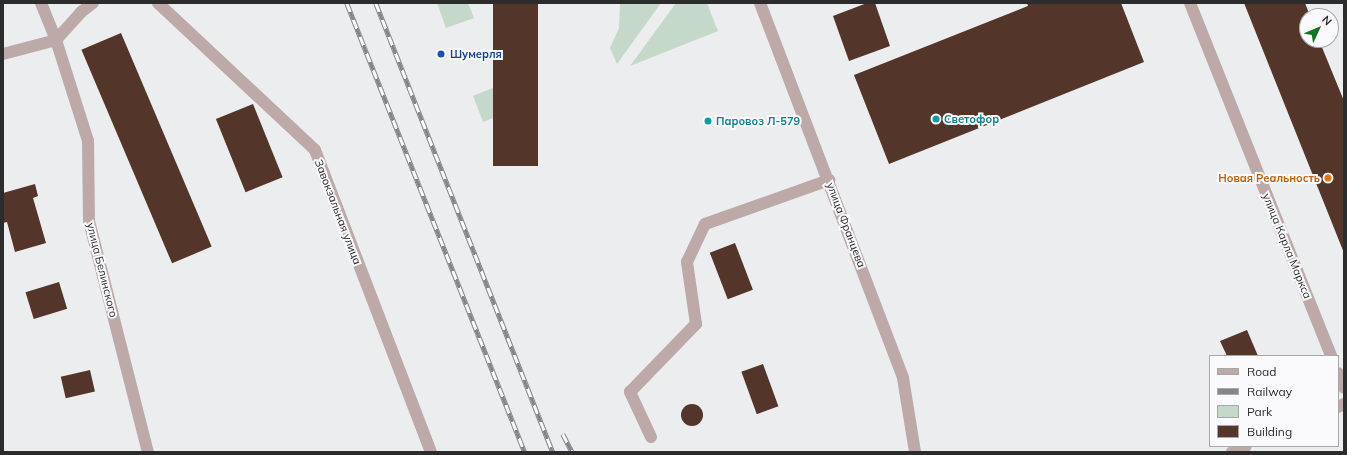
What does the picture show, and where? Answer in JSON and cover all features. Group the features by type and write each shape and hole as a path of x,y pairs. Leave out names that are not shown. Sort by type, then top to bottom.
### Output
{"street":[{"path":"40,3 56,40"},
{"path":"3,54 56,40 81,8 93,3"},
{"name":"Завокзальная улица","path":"158,3 315,150 431,452"},
{"name":"улица Францева","path":"760,3 903,378 915,452"},
{"name":"улица Карла Маркса","path":"1190,3 1331,355"},
{"name":"улица Белинского","path":"56,40 88,141 89,221 148,452"},
{"path":"651,437 630,392 696,324 687,262 705,224 828,180"},
{"path":"1339,376 1344,388"},
{"path":"1232,452 1244,447"}],"green space":[{"path":"437,3 468,3 474,18 446,28"},
{"path":"620,3 661,3 617,64 610,48 619,28"},
{"path":"676,3 707,3 718,31 630,66"},
{"path":"501,85 511,111 483,122 473,96"}],"building":[{"path":"493,3 538,3 538,166 493,166"},
{"path":"867,3 875,3 890,46 849,61 833,16"},
{"name":"Светофор","path":"1027,3 1121,3 1144,62 889,164 854,75 1028,6"},
{"path":"1244,3 1305,3 1307,8 1299,8 1299,48 1322,48 1344,101 1344,253"},
{"path":"121,33 212,247 172,263 81,50"},
{"path":"253,104 283,177 246,192 216,119"},
{"path":"35,184 38,196 33,198 46,243 15,252 7,222 3,223 3,193"},
{"path":"735,243 753,290 728,299 710,253"},
{"path":"59,282 67,309 34,319 26,292"},
{"path":"1247,330 1258,355 1227,355 1220,341"},
{"path":"763,364 778,406 757,414 741,372"},
{"path":"90,370 95,391 66,398 61,377"},
{"path":"688,404 696,404 703,411 703,419 696,426 688,426 681,419 681,411"}],"railway":[{"path":"347,3 525,452"},
{"path":"376,3 553,452"},
{"path":"563,434 572,452"}],"place":[{"name":"Шумерля","path":"441,54"},
{"name":"Светофор","path":"936,119"},
{"name":"Паровоз Л-579","path":"708,121"},
{"name":"Новая Реальность","path":"1328,178"}]}
